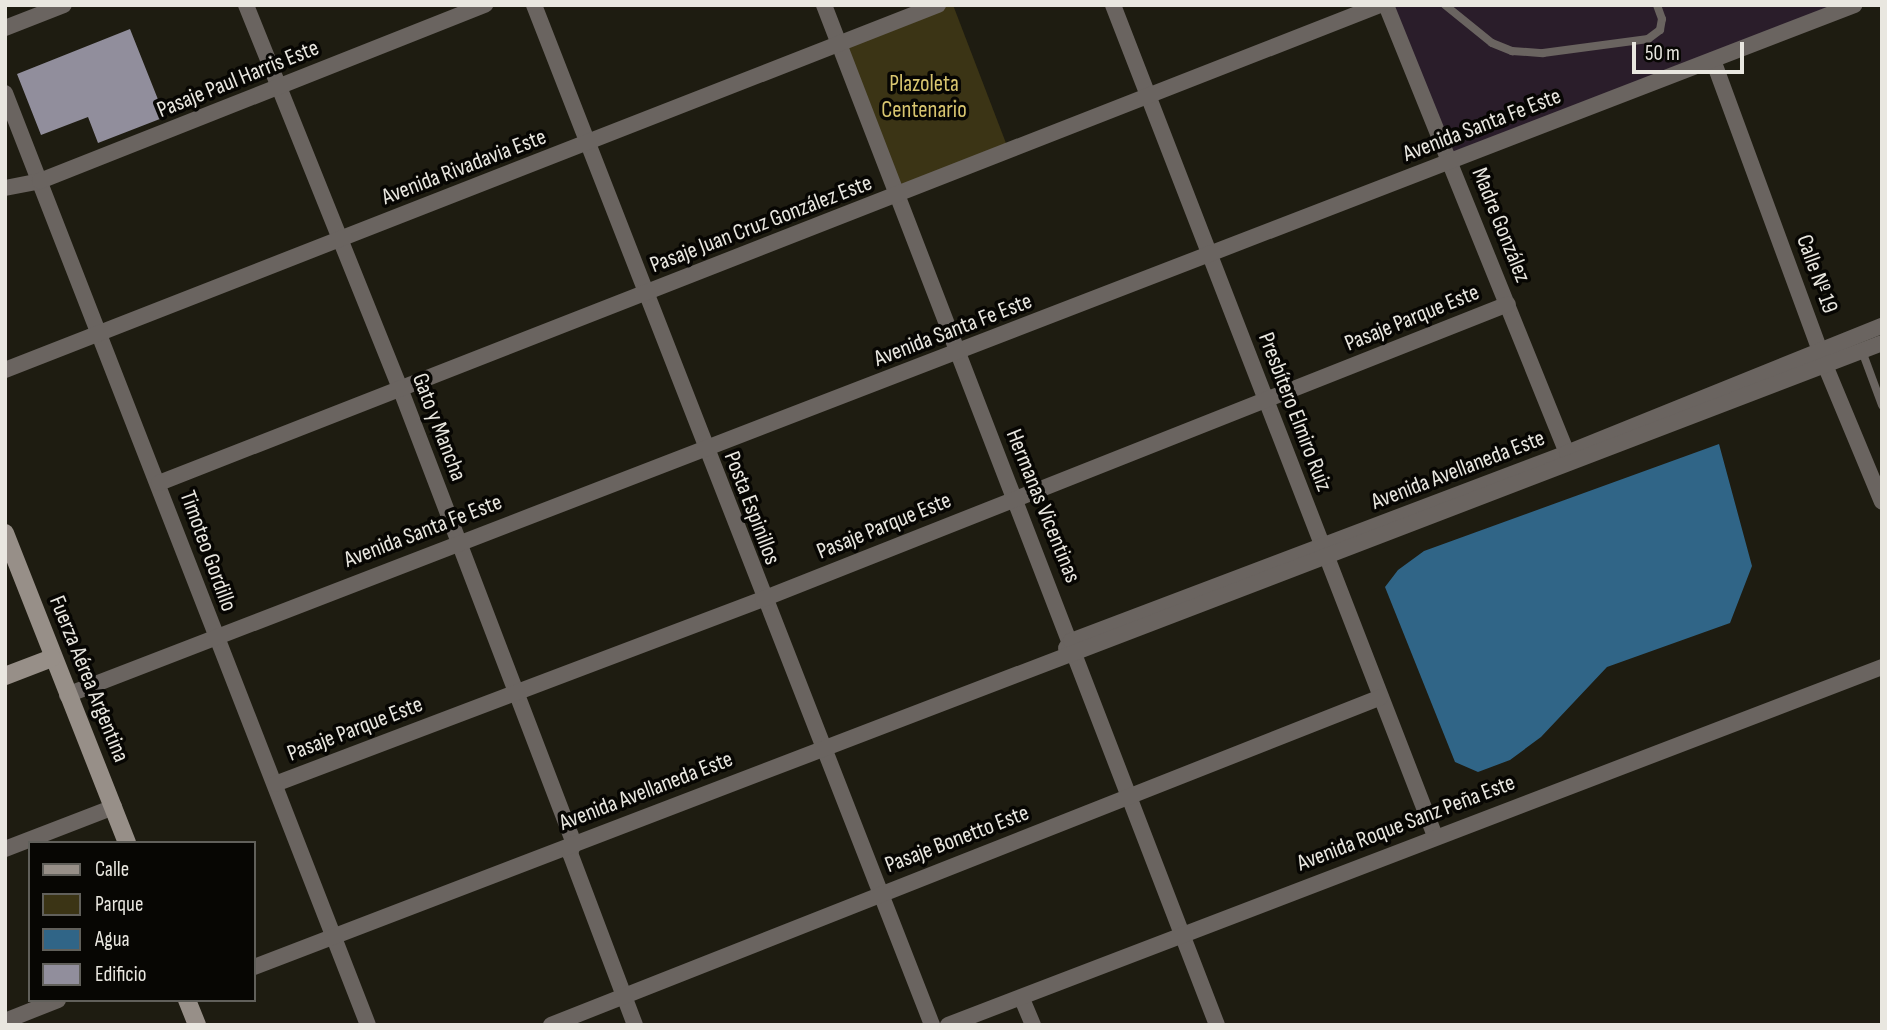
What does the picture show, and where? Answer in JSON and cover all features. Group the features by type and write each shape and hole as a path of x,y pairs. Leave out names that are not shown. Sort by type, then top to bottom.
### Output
{"street":[{"path":"5,28 64,5"},
{"name":"Gato y Mancha","path":"247,5 400,388 574,843 570,853 635,1025"},
{"name":"Pasaje Paul Harris Este","path":"5,188 40,181 485,5"},
{"name":"Posta Espinillos","path":"534,5 586,144 647,292 763,599 932,1025"},
{"name":"Hermanas Vicentinas","path":"824,5 1217,1025"},
{"name":"Avenida Rivadavia Este","path":"5,370 938,5"},
{"name":"Presbítero Elmiro Ruiz","path":"1113,5 1434,836"},
{"name":"Pasaje Juan Cruz González Este","path":"159,483 1149,99 1380,5"},
{"name":"Madre González","path":"1386,5 1569,458"},
{"name":"Avenida Santa Fe Este","path":"67,695 458,541 1210,257 1854,5"},
{"name":"Calle Nº 19","path":"1713,60 1823,358 1882,502"},
{"name":"Timoteo Gordillo","path":"5,93 368,1025"},
{"name":"Pasaje Parque Este","path":"275,784 515,690 763,599 1508,304"},
{"name":"Avenida Avellaneda Este","path":"256,966 332,934 1055,660 1072,647 1569,458 1823,358 1882,326"},
{"name":"Avenida Avellaneda Este","path":"1823,358 1882,344"},
{"name":"Fuerza Aérea Argentina","path":"5,533 126,841"},
{"path":"5,676 52,658"},
{"name":"Avenida Roque Sanz Peña Este","path":"948,1025 1022,999 1183,933 1434,836 1882,667"},
{"name":"Pasaje Bonetto Este","path":"551,1025 1381,697"},
{"path":"5,849 114,807"},
{"path":"1022,999 1033,1025"},
{"path":"5,1021 53,1002"},
{"path":"188,1002 197,1025"}],"lane":[{"path":"1446,5 1492,43 1512,51 1543,53 1648,39 1660,30 1662,19 1657,5"},
{"path":"1861,351 1882,405"}],"shaded area":[{"path":"1386,5 1854,5 1451,161"}],"green space":[{"name":"Plazoleta Centenario","path":"938,5 953,5 1009,151 898,195 839,44"}],"water":[{"path":"1719,444 1752,566 1730,623 1607,667 1541,737 1510,760 1478,772 1455,762 1385,587 1398,570 1424,551"}],"building":[{"path":"130,29 165,117 98,143 88,117 41,135 17,74"}]}
